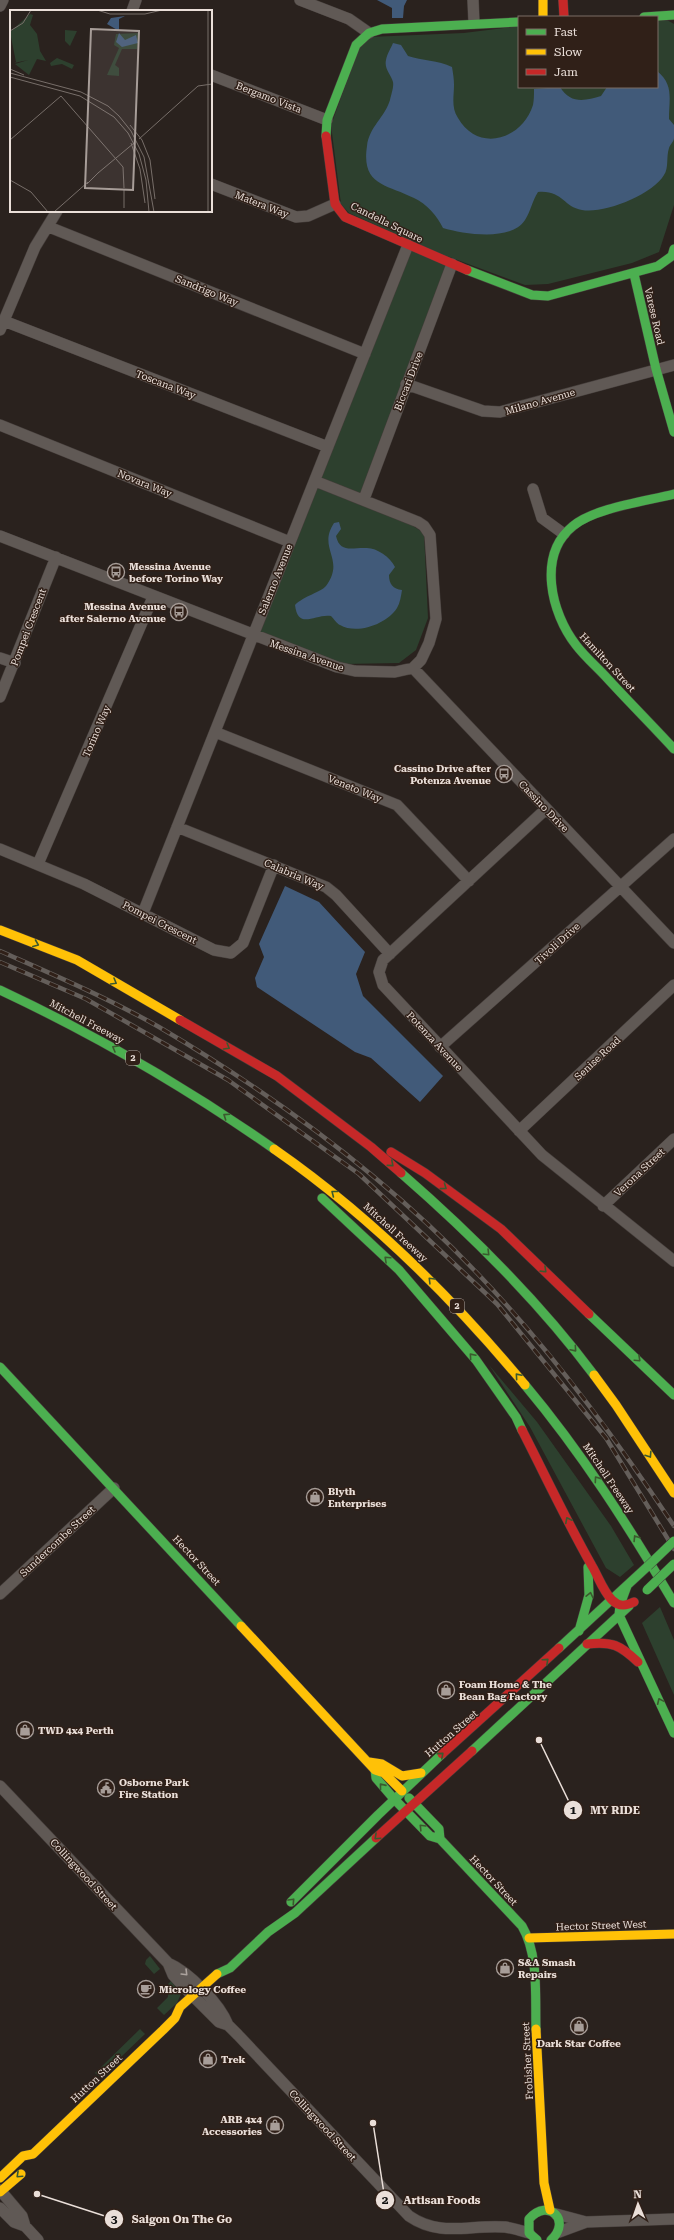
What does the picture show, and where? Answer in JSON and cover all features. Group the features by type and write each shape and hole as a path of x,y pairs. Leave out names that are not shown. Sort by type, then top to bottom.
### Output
{"main road":[{"path":"543,0 543,16"},
{"path":"563,0 564,16"},
{"path":"658,16 674,15"},
{"path":"368,34 382,29 474,23 518,22"},
{"name":"Candella Square","path":"368,34 356,45 327,120 326,137 335,204 346,216 452,264 532,295 548,296 634,274 658,266 672,256 674,249"},
{"name":"Varese Road","path":"634,274 656,369 674,432"},
{"name":"Hamilton Street","path":"563,525 674,487"},
{"name":"Hamilton Street","path":"563,525 622,504 674,494"},
{"name":"Hamilton Street","path":"563,525 554,553 552,585 556,607 565,630 576,644 674,749"},
{"path":"0,930 77,960 277,1076 329,1113 425,1173 501,1229 674,1395"},
{"name":"Mitchell Freeway","path":"0,990 103,1040 157,1072 258,1138 324,1185 372,1224 462,1311 524,1382 575,1447 619,1511 674,1603"},
{"path":"329,1113 447,1213 508,1274 578,1354 616,1405 674,1493"},
{"path":"258,1138 399,1270 476,1360 516,1417 585,1554 614,1602 620,1618 674,1733"},
{"name":"Hector Street","path":"0,1367 376,1770 384,1773 432,1820 439,1829 440,1839"},
{"path":"614,1602 627,1586 674,1541"},
{"path":"579,1631 580,1619 590,1598 592,1589 585,1554"},
{"name":"Hutton Street","path":"268,1932 294,1913 587,1644 620,1618 634,1602 674,1564"},
{"path":"614,1602 625,1606 634,1602"},
{"name":"Hutton Street","path":"0,2191 175,2018 199,2000 221,1971 230,1968 268,1932 304,1888 402,1791 579,1631 614,1602"},
{"path":"587,1644 607,1641 623,1646 645,1669"},
{"path":"369,1762 383,1764 398,1775 408,1777 421,1773"},
{"path":"432,1820 431,1802 448,1782 455,1765"},
{"name":"Hector Street","path":"376,1770 376,1778 394,1799 430,1836 440,1839 522,1926 529,1938"},
{"name":"Hector Street West","path":"529,1938 674,1934"},
{"name":"Frobisher Street","path":"529,1938 533,1959 544,2183 553,2212 560,2222 559,2232"},
{"name":"Hutton Street","path":"223,1982 228,1977 230,1968"},
{"name":"Hutton Street","path":"175,2018 180,2007 199,2000"},
{"name":"Hutton Street","path":"0,2178 23,2156 30,2162"},
{"name":"Frobisher Street","path":"533,2236 528,2223 534,2212 544,2183"},
{"path":"534,2212 553,2212"},
{"path":"551,2240 559,2232"}],"street":[{"path":"0,6 2,0"},
{"path":"132,10 136,0"},
{"path":"300,0 349,19 368,34"},
{"path":"473,0 474,23"},
{"name":"Bergamo Vista","path":"212,75 327,120"},
{"name":"Matera Way","path":"212,184 296,217 308,216 335,204"},
{"path":"2,325 35,247 49,227 56,212"},
{"name":"Sandrigo Way","path":"49,227 365,354"},
{"name":"Salerno Avenue","path":"143,913 408,245"},
{"name":"Biccari Drive","path":"364,500 452,264"},
{"name":"Toscana Way","path":"2,325 328,448"},
{"name":"Milano Avenue","path":"406,384 483,411 500,412 674,365"},
{"name":"Novara Way","path":"0,425 290,542"},
{"path":"315,480 418,522 424,526 430,535 436,619 424,655 413,668"},
{"path":"533,489 542,518 563,525"},
{"name":"Messina Avenue","path":"0,536 252,636 337,667 355,672 395,672 413,668"},
{"name":"Pompei Crescent","path":"0,698 15,664 56,557"},
{"name":"Torino Way","path":"38,864 153,597"},
{"path":"0,658 15,664"},
{"name":"Cassino Drive","path":"413,668 674,943"},
{"name":"Veneto Way","path":"215,732 397,805 469,881"},
{"name":"Potenza Avenue","path":"546,809 383,960 379,972 383,985 542,1156 674,1262"},
{"name":"Calabria Way","path":"177,827 274,865 326,888 336,895 390,954"},
{"name":"Tivoli Drive","path":"440,1047 674,839"},
{"name":"Pompei Crescent","path":"0,848 84,884 214,950 231,953 243,943 274,865"},
{"name":"Senise Road","path":"519,1131 674,986"},
{"name":"Verona Street","path":"603,1206 674,1139"},
{"name":"Sundercombe Street","path":"0,1594 114,1488"},
{"name":"Collingwood Street","path":"0,1786 168,1963 173,1975 199,2000 225,2018 228,2025 396,2203 420,2223 429,2227 444,2229 505,2227"},
{"path":"0,2191 22,2216 25,2226 38,2240"},
{"path":"0,2208 14,2222 25,2226"},
{"path":"505,2227 534,2212"},
{"path":"553,2212 586,2222"},
{"path":"559,2232 586,2222 674,2219"},
{"path":"505,2227 533,2236"}],"green space":[{"path":"658,20 667,20 674,24 674,205 659,252 632,263 548,284 525,285 436,252 349,213 341,204 331,125 359,48 369,37 464,33 518,26 518,88 658,88"},
{"path":"409,248 449,264 360,495 315,477"},
{"path":"314,483 399,517 424,533 428,618 416,650 399,663 343,664 255,632"},
{"path":"489,1365 537,1422 611,1526 634,1565 620,1577 606,1568 530,1427"},
{"path":"660,1607 674,1640 674,1695 642,1623"},
{"path":"150,1956 160,1969 154,1974 145,1964 146,1960"},
{"path":"171,1981 181,1994 177,2003 164,2015 157,2008 168,1997 168,1984"},
{"path":"140,2029 145,2034 100,2077 95,2073"}],"water":[{"path":"377,0 407,0 404,6 403,18 392,18 392,8"},
{"path":"393,43 401,45 408,56 441,63 452,67 454,83 454,110 458,118 467,129 477,136 488,138 499,138 510,134 519,127 527,117 533,105 534,89 561,88 573,99 584,100 601,96 606,88 658,88 658,72 666,81 668,87 670,98 669,119 674,125 674,139 668,151 666,172 658,182 639,196 614,206 602,209 582,210 571,206 558,196 546,192 538,192 525,220 518,227 509,231 498,234 474,234 443,228 435,215 427,207 414,198 378,182 368,169 366,159 368,139 388,106 393,89 393,82 387,69 387,56"},
{"path":"339,522 341,529 336,536 341,545 348,548 371,548 379,551 393,563 395,567 389,575 389,578 394,587 402,590 399,604 392,614 386,619 371,626 355,629 347,628 337,623 331,616 304,619 297,613 295,605 324,588 331,577 333,561 328,540 334,523"},
{"path":"285,886 319,902 365,952 356,974 363,996 443,1076 420,1102 371,1058 355,1052 257,987 255,978 264,957 259,944"}],"railway":[{"path":"0,951 120,1006 202,1053 244,1080 327,1139 405,1203 442,1237 531,1332 605,1427 674,1526"},
{"path":"0,962 86,999 228,1080 359,1174 497,1304 606,1438 674,1549"}],"traffic: fast":[{"path":"658,16 674,15"},
{"path":"326,136 327,120 356,45 369,33 382,29 518,22"},
{"path":"467,270 532,295 548,296 658,266 672,256 674,249"},
{"path":"634,274 656,369 674,432"},
{"path":"674,494 607,510 582,520 573,526 562,538 555,552 552,568 552,584 555,601 567,632 587,658 674,749"},
{"path":"0,990 106,1044 208,1105 274,1149"},
{"path":"401,1173 478,1244 527,1294 594,1375"},
{"path":"322,1198 399,1270 476,1360 516,1417 522,1430"},
{"path":"589,1314 674,1395"},
{"path":"0,1367 241,1626"},
{"path":"525,1385 566,1437 604,1491 640,1546 674,1603"},
{"path":"648,1566 674,1541"},
{"path":"647,1590 674,1564"},
{"path":"559,1648 648,1566"},
{"path":"579,1631 589,1595 588,1567"},
{"path":"627,1586 620,1605 619,1615 674,1733"},
{"path":"472,1751 629,1606"},
{"path":"291,1902 378,1815 442,1754"},
{"path":"375,1770 376,1778 394,1799"},
{"path":"409,1798 439,1829 440,1839"},
{"path":"398,1803 430,1836 440,1839 522,1926 527,1937 534,1963 536,2029"},
{"path":"217,1974 230,1968 268,1932 295,1913 376,1838"},
{"path":"537,2240 529,2233 529,2219 544,2210 550,2211 559,2219 557,2233 551,2240"}],"traffic: slow":[{"path":"543,0 543,16"},
{"path":"0,930 77,960 180,1020"},
{"path":"274,1149 343,1201 407,1258 468,1320 525,1385"},
{"path":"594,1375 616,1405 674,1493"},
{"path":"241,1626 375,1770 384,1773 402,1791"},
{"path":"369,1762 382,1764 402,1776 421,1773"},
{"path":"529,1938 674,1934"},
{"path":"0,2178 23,2156 33,2154 163,2030 175,2018 180,2007 217,1974"},
{"path":"536,2029 544,2183 550,2210"},
{"path":"0,2192 21,2174"}],"traffic: jam":[{"path":"563,0 564,16"},
{"path":"326,136 335,204 345,217 467,270"},
{"path":"180,1020 277,1076 371,1147 401,1173"},
{"path":"391,1152 425,1173 501,1229 589,1314"},
{"path":"522,1430 606,1592 612,1600 620,1605 634,1602"},
{"path":"587,1644 603,1643 621,1648 638,1662"},
{"path":"442,1754 559,1648"},
{"path":"376,1838 472,1751"}],"place":[{"name":"Messina Avenue before Torino Way","path":"116,572"},
{"name":"Messina Avenue after Salerno Avenue","path":"179,612"},
{"name":"Cassino Drive after Potenza Avenue","path":"504,774"},
{"name":"Blyth Enterprises","path":"315,1497"},
{"name":"Foam Home & The Bean Bag Factory","path":"446,1690"},
{"name":"TWD 4x4 Perth","path":"25,1730"},
{"name":"MY RIDE","path":"539,1740"},
{"name":"Osborne Park Fire Station","path":"106,1788"},
{"name":"S&A Smash Repairs","path":"505,1968"},
{"name":"Micrology Coffee","path":"146,1989"},
{"name":"Dark Star Coffee","path":"579,2026"},
{"name":"Trek","path":"208,2059"},
{"name":"Artisan Foods","path":"373,2123"},
{"name":"ARB 4x4 Accessories","path":"275,2125"},
{"name":"Saigon On The Go","path":"37,2194"}]}
